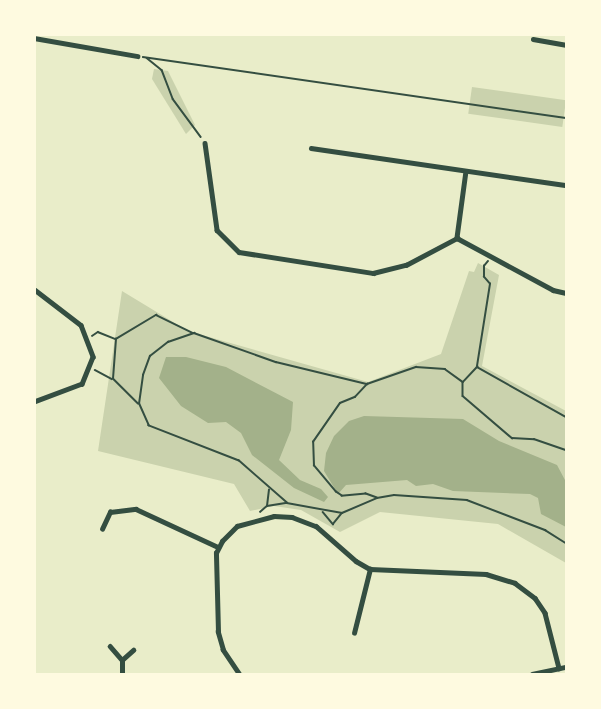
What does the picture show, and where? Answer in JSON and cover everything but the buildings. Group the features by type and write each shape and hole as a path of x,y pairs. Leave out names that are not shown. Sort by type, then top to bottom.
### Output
{"street":[{"path":"34,38 137,56"},
{"path":"533,39 567,45"},
{"path":"205,143 217,230 239,252 373,273 406,265 457,238"},
{"path":"311,148 567,185"},
{"path":"457,238 466,171"},
{"path":"457,238 490,258 553,290 567,293"},
{"path":"34,289 81,325 88,338 93,357 91,367 82,384 34,402"},
{"path":"102,529 110,512 136,509 218,547"},
{"path":"239,675 223,650 218,632 214,566 218,547 231,530 257,519 284,516 308,522 356,561 370,569 486,574 515,582 535,598 545,613 559,668"},
{"path":"354,633 370,569"},
{"path":"110,646 122,660 122,675"},
{"path":"122,660 133,650"},
{"path":"532,675 567,667"}],"path":[{"path":"137,56 567,118"},
{"path":"147,58 162,70 173,99 205,143"},
{"path":"490,258 484,266 490,284 477,367 463,382 463,396 512,438 534,439 567,450"},
{"path":"116,339 156,315 194,333 276,363 367,384"},
{"path":"88,338 98,332 116,339"},
{"path":"139,404 142,375 150,356 168,342 194,333"},
{"path":"113,379 116,339"},
{"path":"91,367 113,379 139,404 149,426 156,431 239,461 287,503"},
{"path":"377,498 366,494 342,496 314,466 312,442 335,408 367,384 416,367 445,369 463,382"},
{"path":"477,367 567,417"},
{"path":"257,519 267,506 269,489"},
{"path":"322,511 333,524 342,513 377,498 410,495 477,502 567,543"},
{"path":"267,506 287,503 342,513"}],"shaded area":[{"path":"154,69 168,71 195,125 186,134 152,79"},
{"path":"472,87 566,100 562,127 468,114"},
{"path":"478,263 499,275 482,366 566,411 566,563 498,524 380,512 340,532 301,510 274,506 250,511 234,484 98,451 122,291 188,331 368,382 441,354 469,271 474,272"},
{"path":"166,357 186,357 226,367 293,402 291,430 279,460 300,480 321,489 328,497 324,502 294,488 252,455 241,433 226,422 208,423 181,406 159,378"},
{"path":"364,416 463,419 499,441 557,465 566,482 566,527 541,514 538,498 530,494 453,491 433,484 416,486 407,480 346,485 338,494 324,471 326,453 334,436 349,421"}]}
